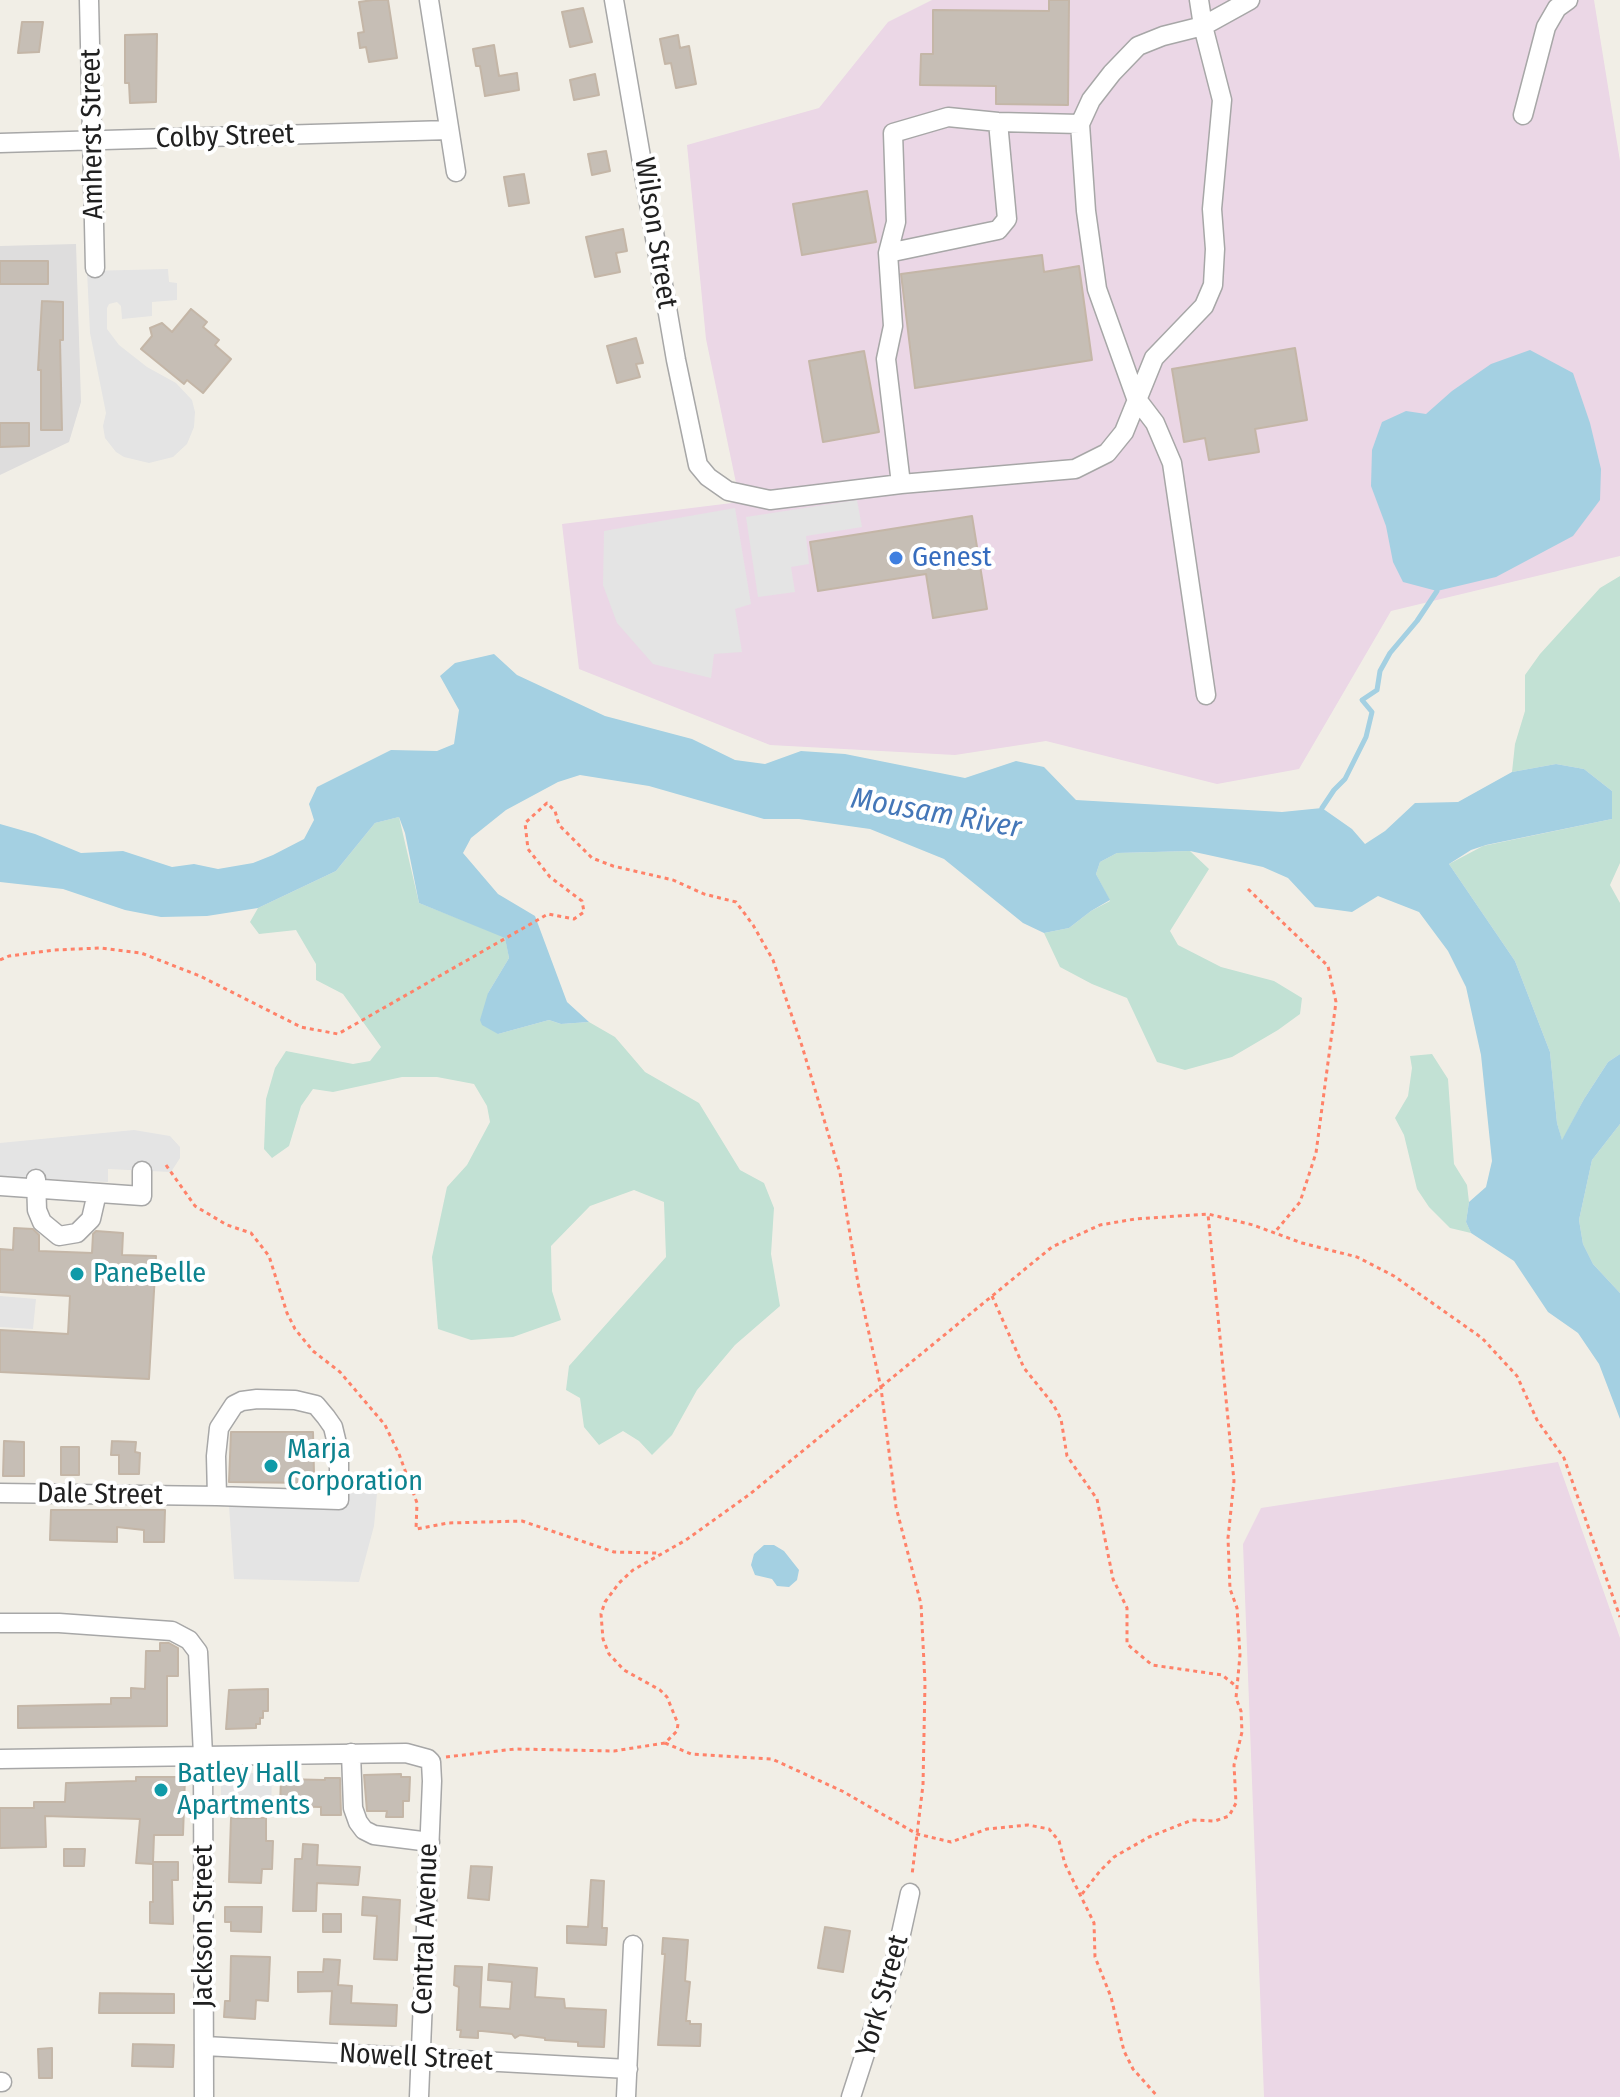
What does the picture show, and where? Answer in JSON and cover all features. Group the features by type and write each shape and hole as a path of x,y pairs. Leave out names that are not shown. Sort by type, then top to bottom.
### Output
{"street":[{"name":"Amherst Street","path":"89,0 95,268"},
{"path":"429,0 456,172"},
{"name":"Wilson Street","path":"614,0 676,360 698,465 708,477 728,491 770,500 901,484"},
{"path":"1080,124 948,117 893,133 896,222 888,253 893,326 886,359 901,484 1075,469 1107,453 1124,432 1154,358 1204,306 1213,285 1215,249 1212,209 1222,100 1199,0"},
{"path":"1206,695 1172,463 1155,423 1136,398 1097,289 1080,155 1080,124 1091,100 1138,46 1203,26 1250,0"},
{"path":"1523,115 1546,27 1557,8 1568,0"},
{"path":"888,253 998,230 1007,219 998,122"},
{"name":"Colby Street","path":"0,143 449,130"},
{"path":"0,1186 36,1184 142,1196 142,1171"},
{"path":"36,1184 37,1210 42,1222 59,1236 77,1233 91,1219 97,1193"},
{"name":"Dale Street","path":"0,1493 339,1500 337,1438 326,1417 316,1405 295,1400 257,1399 234,1405 219,1428 208,1496"},
{"name":"Jackson Street","path":"0,1623 160,1630 177,1633 195,1647 200,1659 203,1755 212,1794 204,2097"},
{"path":"0,1759 203,1755 253,1764 351,1753 406,1753 419,1754 431,1762"},
{"path":"351,1753 353,1808 364,1830 374,1835 430,1842"},
{"name":"Central Avenue","path":"419,2097 431,1762"},
{"name":"York Street","path":"851,2097 895,1961 910,1893"},
{"path":"626,2097 633,1945"},
{"name":"Nowell Street","path":"205,2046 628,2069"}],"path":[{"path":"0,960 54,950 101,948 141,953 200,976 301,1027 338,1034 548,914 574,919 584,912 582,901 550,877 528,849 525,823 547,803 555,811 559,825 592,858 673,880 704,894 736,902 773,960 840,1173 858,1283 881,1388 896,1507 921,1604 925,1683 923,1771 910,1893"},
{"path":"1248,889 1328,966 1336,1002 1316,1153 1300,1202 1275,1232"},
{"path":"166,1165 195,1206 227,1225 251,1233 269,1256 295,1329 313,1351 340,1372 385,1425 417,1503 416,1529 448,1523 522,1521 614,1552 659,1553"},
{"path":"1082,1894 1114,1857 1149,1837 1192,1820 1215,1821 1229,1816 1236,1803 1234,1765 1242,1732 1241,1711 1236,1698 1240,1655 1237,1608 1230,1589 1228,1538 1234,1481 1233,1452 1208,1214"},
{"path":"665,1743 677,1731 675,1709 660,1690 624,1670 609,1654 603,1639 601,1614 605,1602 619,1583 633,1570 686,1540 750,1494 1052,1247 1100,1225 1135,1219 1208,1214 1357,1257 1376,1265 1475,1332 1517,1376 1537,1420 1569,1470 1620,1617"},
{"path":"992,1296 1024,1368 1061,1419 1067,1456 1097,1499 1113,1579 1127,1608 1127,1644 1152,1665 1222,1675 1236,1686"},
{"path":"431,1762 451,1756 503,1750 614,1751 665,1743 691,1754 772,1759 842,1791 917,1834 951,1842 987,1829 1021,1825 1049,1829 1059,1841 1065,1864 1094,1923 1095,1957 1111,1997 1124,2051 1133,2069 1158,2097"}],"shaded area":[{"path":"932,0 1594,0 1620,161 1620,556 1391,611 1299,769 1217,784 1046,741 955,755 770,745 579,669 562,524 740,502 706,339 687,145 819,108 888,22"},
{"path":"76,244 81,402 69,442 0,475 0,246"},
{"path":"168,269 169,282 177,283 177,300 152,302 152,316 122,319 121,306 117,302 109,304 107,308 107,329 119,345 147,367 176,383 192,400 194,427 187,444 173,457 149,463 124,457 105,438 103,426 106,413 90,333 87,271"},
{"path":"857,500 862,527 806,536 809,564 791,567 795,592 758,597 746,517"},
{"path":"735,508 751,604 735,609 742,652 714,654 711,678 653,664 617,623 603,585 604,531"},
{"path":"134,1130 170,1136 180,1147 180,1158 171,1172 108,1169 108,1182 0,1177 0,1143"},
{"path":"0,1296 36,1299 33,1329 0,1327"},
{"path":"1558,1462 1620,1638 1620,2097 1264,2097 1243,1544 1261,1508"},
{"path":"228,1491 377,1493 374,1526 359,1582 234,1579"},
{"path":"221,1773 272,1773 271,1813 221,1813"}],"green space":[{"path":"1620,576 1620,863 1610,885 1620,903 1620,1054 1608,1062 1562,1141 1557,1123 1550,1052 1515,961 1449,864 1483,846 1612,819 1612,791 1584,769 1556,764 1512,772 1515,744 1525,711 1525,675 1600,588"},
{"path":"399,817 419,903 505,937 509,958 488,993 498,1034 549,1020 561,1024 589,1022 615,1037 645,1072 699,1103 740,1170 764,1183 774,1208 771,1254 780,1306 735,1345 697,1390 672,1435 652,1455 639,1441 623,1431 599,1445 584,1427 580,1398 566,1390 569,1366 666,1257 664,1202 634,1190 590,1206 551,1246 552,1291 561,1320 513,1337 471,1340 438,1329 432,1257 447,1187 467,1165 490,1122 487,1106 474,1084 437,1077 402,1077 333,1092 313,1089 301,1106 289,1146 272,1158 264,1149 266,1099 275,1068 286,1051 353,1064 370,1061 381,1047 343,994 316,980 316,964 296,930 259,934 250,922 258,908 336,871 375,823"},
{"path":"1190,851 1209,869 1170,931 1178,945 1221,967 1274,981 1302,998 1300,1014 1278,1030 1232,1057 1185,1070 1157,1062 1127,998 1060,967 1044,933 1069,928 1110,901 1096,874 1100,862 1117,853"},
{"path":"1432,1054 1448,1079 1454,1164 1467,1185 1469,1202 1466,1222 1471,1233 1450,1228 1429,1207 1417,1189 1404,1135 1395,1118 1408,1096 1412,1068 1410,1056"},
{"path":"1620,1124 1620,1293 1593,1264 1583,1244 1579,1220 1592,1160"}],"water":[{"path":"1530,350 1573,373 1601,469 1600,500 1573,536 1496,577 1437,591 1403,582 1393,562 1386,526 1371,486 1372,450 1382,422 1406,411 1426,414 1491,364"},
{"name":"Mousam River","path":"494,654 517,675 605,716 692,739 735,760 765,764 801,751 845,754 965,778 1016,761 1044,767 1076,800 1282,812 1322,808 1352,829 1365,844 1385,831 1415,803 1458,802 1512,772 1556,764 1584,769 1612,791 1612,819 1486,845 1471,850 1449,864 1515,961 1550,1052 1557,1123 1562,1140 1608,1062 1620,1054 1620,1124 1592,1160 1579,1220 1583,1244 1593,1264 1620,1293 1620,1419 1599,1364 1578,1333 1548,1312 1514,1261 1471,1233 1466,1222 1469,1202 1486,1187 1492,1161 1481,1055 1466,987 1448,951 1419,912 1378,896 1352,912 1315,907 1288,878 1263,867 1190,851 1117,853 1100,862 1096,874 1110,900 1069,928 1044,933 1023,923 944,859 870,829 799,819 764,819 649,786 580,775 558,782 506,810 471,838 463,853 498,894 535,916 567,1002 589,1022 561,1024 549,1020 498,1034 482,1025 480,1020 488,993 509,958 505,938 419,903 399,817 375,823 336,871 258,908 207,916 161,917 125,910 63,889 0,882 0,824 81,853 123,851 172,867 194,864 218,869 253,863 273,855 304,839 314,820 309,804 317,787 391,750 437,751 454,744 459,710 440,676 455,663"},
{"path":"764,1545 774,1545 784,1551 799,1570 797,1580 789,1587 777,1586 772,1579 755,1575 751,1565 754,1554"}],"building":[{"path":"388,0 397,58 369,62 366,47 360,48 358,33 364,32 359,2"},
{"path":"1049,0 1069,0 1068,105 996,104 996,86 920,85 921,54 933,54 933,10 1049,11"},
{"path":"583,8 592,42 570,47 562,12"},
{"path":"22,22 43,22 39,52 18,53"},
{"path":"157,34 156,102 130,103 129,83 125,83 125,35"},
{"path":"678,35 680,48 689,46 696,84 676,88 671,63 665,64 660,39"},
{"path":"494,45 499,76 517,73 519,90 485,96 480,66 476,66 473,49"},
{"path":"595,74 599,95 574,100 570,80"},
{"path":"606,151 610,171 592,175 588,154"},
{"path":"524,174 529,203 509,206 504,177"},
{"path":"867,191 876,242 802,255 793,204"},
{"path":"623,229 627,251 616,253 620,272 595,277 586,237"},
{"path":"1042,255 1044,272 1079,266 1092,360 915,388 901,274"},
{"path":"0,261 48,261 48,284 0,284"},
{"path":"42,301 63,302 63,340 60,340 62,430 41,430 41,370 38,370"},
{"path":"191,309 207,322 203,327 219,340 215,345 231,359 203,393 187,380 184,384 141,349 152,336 150,328 162,323 172,332"},
{"path":"636,338 643,363 636,364 640,377 617,383 607,346"},
{"path":"1295,348 1307,420 1255,429 1259,452 1209,460 1205,438 1184,442 1172,369"},
{"path":"864,351 879,432 823,442 809,361"},
{"path":"0,423 29,423 29,446 0,447"},
{"name":"Genest","path":"972,516 987,609 933,618 926,574 818,591 810,542"},
{"path":"14,1228 33,1229 39,1235 39,1251 92,1253 93,1234 96,1231 123,1233 122,1255 156,1256 149,1379 0,1372 0,1330 68,1334 70,1296 0,1292 0,1249 13,1250"},
{"name":"Marja Corporation","path":"231,1432 313,1432 312,1483 229,1482"},
{"path":"4,1441 24,1442 24,1476 3,1476"},
{"path":"112,1441 136,1442 135,1452 140,1453 139,1474 119,1474 119,1455 111,1455"},
{"path":"61,1447 79,1447 79,1475 61,1475"},
{"path":"51,1510 165,1510 164,1542 144,1542 144,1530 117,1527 117,1542 50,1540"},
{"path":"160,1643 169,1643 178,1648 178,1676 167,1676 167,1726 18,1728 18,1706 111,1704 111,1698 131,1698 131,1688 145,1689 146,1651 160,1651"},
{"path":"268,1689 268,1711 263,1711 263,1718 260,1718 256,1728 226,1729 229,1690"},
{"path":"401,1774 401,1777 410,1777 409,1801 403,1801 403,1817 386,1817 387,1811 367,1811 364,1775"},
{"path":"136,1777 185,1777 183,1835 154,1835 153,1862 178,1862 178,1880 172,1880 173,1924 150,1923 153,1864 136,1863 140,1819 45,1816 46,1847 0,1848 0,1808 34,1808 34,1802 65,1802 66,1783 136,1781"},
{"path":"340,1778 341,1815 321,1815 321,1807 280,1806 281,1779"},
{"path":"231,1818 266,1818 266,1841 273,1841 272,1869 262,1869 261,1883 229,1882"},
{"path":"303,1844 318,1845 317,1865 360,1867 358,1885 317,1883 316,1911 293,1911 295,1859 302,1859"},
{"path":"64,1849 85,1849 84,1866 64,1866"},
{"path":"471,1866 492,1867 489,1900 468,1898"},
{"path":"591,1880 604,1881 602,1928 607,1928 606,1945 567,1943 567,1926 588,1927"},
{"path":"363,1897 400,1900 397,1960 374,1959 377,1916 362,1915"},
{"path":"225,1907 262,1907 261,1932 231,1931 231,1922 225,1922"},
{"path":"323,1914 341,1914 341,1932 323,1932"},
{"path":"825,1927 850,1931 843,1972 818,1968"},
{"path":"663,1938 688,1940 685,1981 690,1982 686,2021 701,2024 700,2046 658,2045 665,1954 662,1954"},
{"path":"231,1956 270,1957 268,2001 256,2000 255,2019 224,2017 225,2001 230,2001"},
{"path":"324,1959 340,1960 338,1985 352,1986 351,2003 397,2005 396,2026 330,2024 332,1991 298,1992 298,1972 323,1972"},
{"path":"489,1964 537,1968 535,1997 564,1999 565,2008 606,2010 604,2047 578,2046 578,2042 520,2035 515,2038 512,2034 482,2031 478,2031 478,2038 460,2037 461,2030 457,2030 459,1987 454,1985 455,1966 482,1967 480,2007 510,2009 512,1982 488,1980"},
{"path":"100,1993 174,1994 174,2013 99,2013"},
{"path":"133,2044 174,2045 173,2067 132,2066"},
{"path":"52,2048 52,2078 39,2078 38,2049"}],"waterway":[{"path":"1322,808 1345,779 1366,737 1372,712 1362,700 1377,690 1380,671 1390,653 1437,591"}],"place":[{"name":"Genest","path":"896,558"},
{"name":"PaneBelle","path":"77,1274"},
{"name":"Marja Corporation","path":"271,1466"},
{"name":"Batley Hall Apartments","path":"161,1790"}]}
